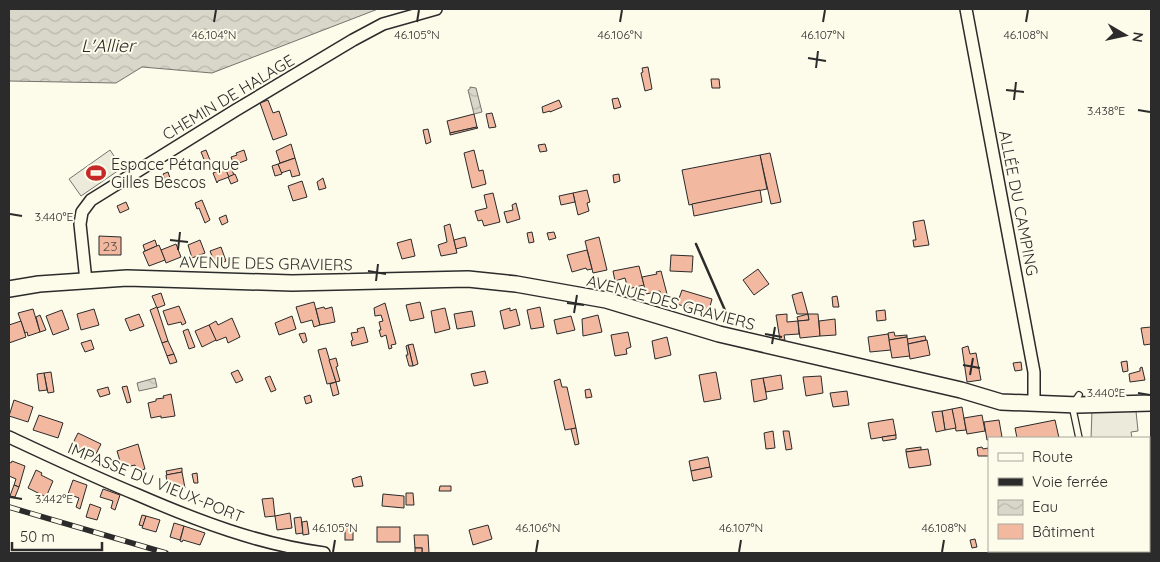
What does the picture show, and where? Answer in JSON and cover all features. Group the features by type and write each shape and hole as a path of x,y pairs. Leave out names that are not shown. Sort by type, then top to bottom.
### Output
{"street":[{"name":"CHEMIN DE HALAGE","path":"86,281 80,224 82,212 91,200 236,110 354,40 383,24 436,9"},
{"name":"ALLÉE DU CAMPING","path":"966,9 1034,372 1034,400"},
{"name":"AVENUE DES GRAVIERS","path":"9,284 39,284 127,278 292,283 468,279 516,284 606,300 720,334 961,390 1034,400 1151,403"},
{"name":"AVENUE DES GRAVIERS","path":"9,289 39,284"},
{"name":"AVENUE DES GRAVIERS","path":"1075,400 1151,396"},
{"name":"IMPASSE DU VIEUX-PORT","path":"9,437 74,468 188,516 256,540 293,549 324,553"}],"lane":[{"path":"1075,400 1079,437"}],"shaded area":[{"name":"Espace Pétanque Gilles Bescos","path":"110,150 122,168 81,196 69,179"},
{"path":"1092,411 1136,411 1138,431 1131,432 1132,437 1091,437"}],"water":[{"name":"L'Allier","path":"9,9 378,9 212,73 142,67 116,83 9,81"},
{"path":"470,87 476,88 482,112 474,114 468,90"},
{"path":"155,378 157,387 139,391 137,383"}],"building":[{"path":"648,67 652,89 645,91 641,73 643,72 642,68"},
{"path":"711,79 719,79 720,88 712,88"},
{"path":"618,98 621,107 614,109 612,99"},
{"path":"268,100 273,113 279,111 287,135 273,140 260,103"},
{"path":"559,100 562,107 543,113 542,107"},
{"path":"492,113 496,127 489,128 486,114"},
{"path":"474,114 477,127 450,133 447,121"},
{"path":"478,128 450,135 450,133"},
{"path":"428,129 431,142 426,144 423,130"},
{"path":"291,144 295,158 280,163 276,151"},
{"path":"545,144 547,151 540,152 538,145"},
{"path":"206,150 210,160 205,162 201,152"},
{"path":"244,150 247,160 234,165 231,157"},
{"path":"474,150 479,171 483,170 486,184 472,188 464,153"},
{"path":"770,153 781,202 771,204 760,155"},
{"path":"760,155 767,189 689,205 682,170"},
{"path":"295,158 300,175 292,177 290,170 281,173 278,164"},
{"path":"278,164 282,174 275,176 272,166"},
{"path":"230,166 234,175 228,177 225,168"},
{"path":"225,168 229,177 217,183 213,173"},
{"path":"168,172 171,181 166,182 163,174"},
{"path":"235,174 238,181 231,184 228,177"},
{"path":"619,174 620,181 614,183 613,175"},
{"path":"323,178 326,188 319,190 317,182"},
{"path":"302,181 307,197 293,201 288,186"},
{"path":"587,190 590,202 587,203 589,211 578,215 573,193"},
{"path":"760,190 762,202 694,216 692,204"},
{"path":"493,193 500,222 484,226 482,220 478,221 475,211 487,208 484,195"},
{"path":"573,193 575,202 561,205 559,196"},
{"path":"202,200 210,220 205,223 195,203"},
{"path":"126,202 129,209 120,213 117,206"},
{"path":"516,203 520,219 507,223 504,212 513,210 512,205"},
{"path":"226,215 228,222 222,225 219,218"},
{"path":"924,220 929,245 914,247 913,240 916,240 913,222"},
{"path":"450,224 457,253 441,256 438,245 447,242 444,226"},
{"path":"532,232 534,242 529,243 527,233"},
{"path":"554,232 556,238 549,240 547,233"},
{"path":"99,236 121,237 121,255 99,255"},
{"path":"465,237 467,246 456,249 454,240"},
{"path":"599,237 607,270 593,273 585,241"},
{"path":"411,239 415,256 402,259 397,243"},
{"path":"155,240 157,246 145,251 143,245"},
{"path":"200,240 205,253 192,258 188,245"},
{"path":"176,244 181,257 166,263 161,250"},
{"path":"159,245 165,260 149,266 143,252"},
{"path":"221,247 226,261 216,266 210,251"},
{"path":"587,250 592,269 587,270 586,268 572,272 567,255"},
{"path":"671,255 693,256 692,272 670,271"},
{"path":"639,266 644,285 628,289 625,278 615,281 613,271"},
{"path":"758,269 769,284 754,295 743,280"},
{"path":"661,271 667,294 661,295 660,291 646,294 642,277 657,274 656,272"},
{"path":"682,290 712,299 708,314 677,304"},
{"path":"802,292 808,314 797,314 792,295"},
{"path":"161,293 165,305 157,308 152,296"},
{"path":"837,296 839,307 833,307 832,297"},
{"path":"314,302 320,325 314,327 312,320 301,323 296,307"},
{"path":"420,302 424,318 410,321 406,305"},
{"path":"385,303 396,344 391,345 392,348 389,349 386,335 381,337 379,330 381,330 379,322 383,321 381,315 375,316 374,308"},
{"path":"179,306 186,323 182,325 181,322 168,325 163,311"},
{"path":"157,307 168,341 162,343 150,310"},
{"path":"324,307 325,309 332,307 335,322 320,325 316,309"},
{"path":"540,307 544,327 531,329 527,310"},
{"path":"445,308 450,329 435,333 431,311"},
{"path":"510,308 510,311 516,309 520,325 504,329 500,311"},
{"path":"33,309 40,332 28,336 27,332 25,333 18,313"},
{"path":"94,309 99,325 81,330 77,314"},
{"path":"62,310 69,329 53,335 46,316"},
{"path":"885,310 886,320 877,321 876,311"},
{"path":"472,311 475,326 457,329 454,314"},
{"path":"139,314 144,326 130,331 125,319"},
{"path":"787,314 787,322 798,321 799,334 784,335 785,340 780,340 776,315"},
{"path":"808,314 809,320 798,321 797,317"},
{"path":"808,314 818,314 820,336 800,338 798,321 809,320"},
{"path":"40,315 46,330 40,332 36,317"},
{"path":"598,315 602,332 583,336 582,319"},
{"path":"292,316 296,329 279,335 275,323"},
{"path":"571,316 575,330 557,334 554,320"},
{"path":"232,318 240,337 228,343 226,337 216,341 209,325 216,321 218,325"},
{"path":"835,319 836,335 820,336 819,321"},
{"path":"21,321 26,337 9,343 9,325"},
{"path":"209,325 216,340 202,347 195,331"},
{"path":"364,327 368,342 352,346 351,333 358,332 357,329"},
{"path":"1151,327 1151,344 1144,345 1141,328"},
{"path":"188,329 195,347 189,349 183,331"},
{"path":"628,332 631,347 626,349 627,354 615,356 611,335"},
{"path":"894,332 895,336 907,335 907,337 889,340 888,333"},
{"path":"305,333 307,341 303,343 299,334"},
{"path":"888,334 891,350 870,352 868,337"},
{"path":"925,336 926,340 908,344 907,339"},
{"path":"667,337 671,355 655,359 652,341"},
{"path":"907,337 910,356 892,358 889,340"},
{"path":"91,340 94,349 85,352 81,343"},
{"path":"927,340 930,355 910,359 908,344"},
{"path":"168,341 174,354 167,356 162,343"},
{"path":"413,344 418,364 413,366 408,345"},
{"path":"408,345 413,366 409,366 406,355 408,355 406,346"},
{"path":"968,346 970,354 976,353 981,380 967,382 962,348"},
{"path":"326,348 336,382 327,384 318,350"},
{"path":"174,354 177,362 170,364 167,356"},
{"path":"336,358 338,366 336,367 340,381 336,382 329,360"},
{"path":"1127,361 1128,371 1123,372 1121,362"},
{"path":"1021,362 1022,370 1015,371 1013,363"},
{"path":"1142,367 1145,380 1130,382 1129,374 1140,371"},
{"path":"238,370 243,380 236,383 231,373"},
{"path":"485,371 488,383 474,386 471,374"},
{"path":"51,372 54,392 48,393 44,373"},
{"path":"716,372 721,399 704,402 699,375"},
{"path":"44,373 47,390 39,391 37,374"},
{"path":"781,375 783,389 766,392 763,378"},
{"path":"270,376 276,390 271,392 265,378"},
{"path":"821,376 823,393 806,396 803,377"},
{"path":"763,378 767,399 754,402 751,380"},
{"path":"560,379 562,387 567,387 576,428 565,430 554,381"},
{"path":"336,382 339,394 333,396 330,384"},
{"path":"127,386 131,402 127,403 122,387"},
{"path":"108,387 110,394 100,397 97,390"},
{"path":"590,389 592,397 586,398 585,390"},
{"path":"847,391 849,405 833,407 830,393"},
{"path":"171,394 175,416 151,418 148,403"},
{"path":"310,395 312,402 306,404 304,397"},
{"path":"14,400 33,407 28,422 9,416"},
{"path":"962,407 966,430 956,431 952,409"},
{"path":"952,409 956,428 945,430 942,411"},
{"path":"942,411 945,430 936,432 932,412"},
{"path":"39,415 63,423 58,438 33,430"},
{"path":"982,415 985,431 967,434 964,418"},
{"path":"893,419 896,435 871,439 868,423"},
{"path":"999,420 1002,437 988,437 987,440 984,422"},
{"path":"1055,420 1059,437 1017,437 1015,428"},
{"path":"576,428 579,444 575,445 571,429"},
{"path":"773,431 775,448 766,449 764,433"},
{"path":"783,431 789,431 792,449 786,450"},
{"path":"78,433 101,444 95,456 78,448 77,450 71,447"},
{"path":"896,435 896,439 883,441 882,437"},
{"path":"138,444 145,469 137,471 135,465 122,468 117,451"},
{"path":"921,447 921,450 906,452 906,449"},
{"path":"977,448 988,448 988,456 978,456"},
{"path":"928,449 931,465 909,468 906,452"},
{"path":"708,457 710,467 691,471 689,461"},
{"path":"12,461 25,466 19,487 14,485 16,479 9,476 9,462 11,463"},
{"path":"710,467 712,477 693,481 691,471"},
{"path":"182,468 182,472 167,475 166,471"},
{"path":"36,470 53,481 46,497 28,488"},
{"path":"182,472 185,488 168,491 166,475"},
{"path":"197,473 198,483 194,483 192,474"},
{"path":"361,476 363,486 354,487 352,479"},
{"path":"73,480 87,485 80,509 76,507 79,498 68,494"},
{"path":"14,485 19,487 15,497 10,496"},
{"path":"440,486 451,486 451,491 439,491"},
{"path":"103,489 120,495 115,510 111,508 113,501 100,497"},
{"path":"406,493 413,493 414,505 406,505"},
{"path":"383,494 404,496 404,508 382,506"},
{"path":"273,498 275,516 265,517 262,499"},
{"path":"90,504 101,508 97,520 86,517"},
{"path":"290,513 292,528 277,530 275,516"},
{"path":"142,515 146,516 143,526 139,525"},
{"path":"146,516 160,520 156,532 142,528"},
{"path":"301,517 303,533 296,534 294,518"},
{"path":"307,521 309,534 303,535 302,522"},
{"path":"174,523 184,526 180,540 170,537"},
{"path":"488,525 492,539 473,545 469,530"},
{"path":"184,526 205,533 200,545 183,540 182,542 180,541"},
{"path":"377,527 400,527 400,542 377,542"},
{"path":"345,528 353,528 353,540 345,540"},
{"path":"414,535 428,535 429,553 422,553 422,548 415,548"},
{"path":"975,539 977,547 972,548 970,540"},
{"path":"415,548 422,548 422,553 415,553"}],"railway":[{"path":"9,507 166,553"}],"wall":[{"path":"696,244 731,324"}],"place":[{"name":"Espace Pétanque Gilles Bescos","path":"96,173"}]}
